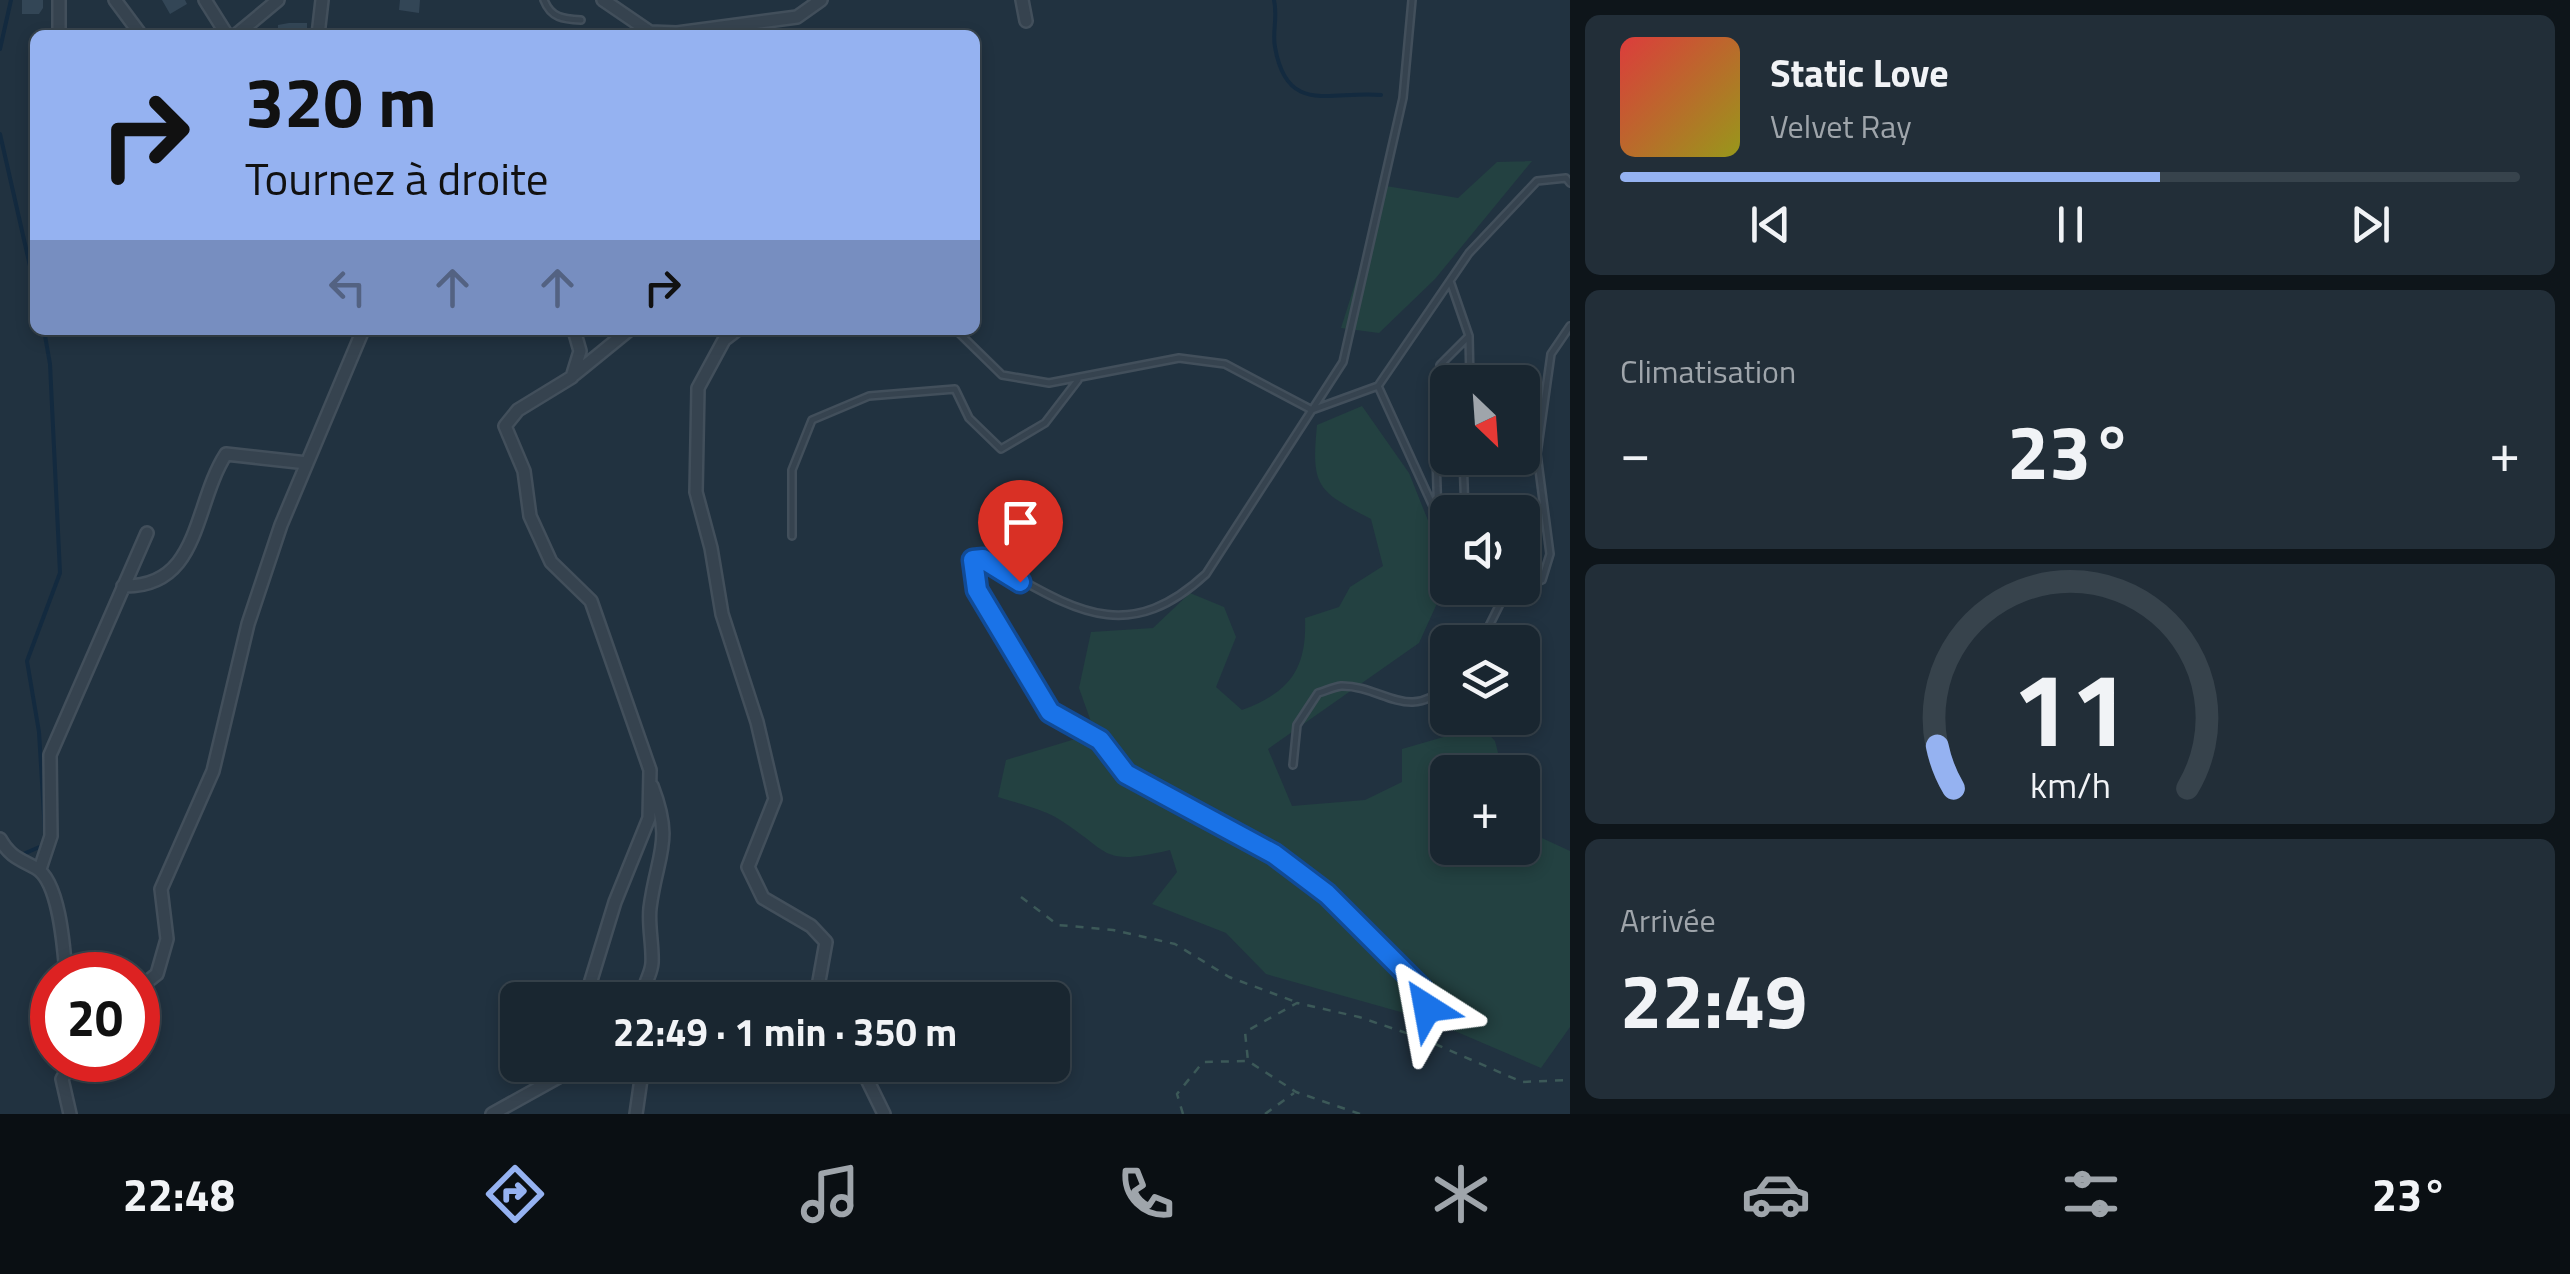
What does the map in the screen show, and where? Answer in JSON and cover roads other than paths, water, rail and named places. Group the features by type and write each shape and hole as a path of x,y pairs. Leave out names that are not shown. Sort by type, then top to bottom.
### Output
{"street":[{"path":"59,0 59,30"},
{"path":"115,0 136,30"},
{"path":"205,0 224,30"},
{"path":"242,30 278,0"},
{"path":"319,30 322,0"},
{"path":"603,0 647,30"},
{"path":"712,30 797,17 821,0"},
{"path":"1022,0 1026,21"},
{"path":"160,962 166,939 161,889 213,772 248,624 307,462 361,335"},
{"path":"572,377 580,351 575,335"},
{"path":"591,982 621,884 649,818 646,755 591,601 551,562 530,516 524,471 505,426 518,410 572,377 623,335"},
{"path":"730,335 698,388 696,492 712,548 722,614 757,722 775,799 748,867 763,898 811,926 826,942 819,982"},
{"path":"123,586 149,586 167,578 188,546 226,454 307,462"},
{"path":"40,869 51,836 50,755 148,533"},
{"path":"645,982 652,965 649,912 664,852 666,820 650,782"},
{"path":"0,839 8,853 40,869 58,905 63,952"},
{"path":"63,1082 70,1114"},
{"path":"492,1114 550,1082"},
{"path":"636,1114 641,1082"},
{"path":"868,1082 884,1114"}],"lane":[{"path":"544,0 548,12 561,19 582,20"},
{"path":"1412,0 1403,98 1368,266 1343,362 1206,574 1184,594 1156,610 1124,618 1052,600 983,559 973,560 972,572 992,616 1050,712 1100,740 1126,774 1274,854 1327,894 1422,989 1430,1026 1427,1041"},
{"path":"961,335 1002,375 1049,384 1180,358 1226,364 1312,410 1378,386 1469,253 1537,181 1566,178 1570,182"},
{"path":"1450,280 1469,336 1470,365"},
{"path":"1540,581 1550,554 1537,454 1551,354 1570,326"},
{"path":"1437,495 1435,426 1440,366 1469,336"},
{"path":"792,536 792,470 812,420 870,396 955,389 968,418 1000,449 1044,423 1080,378"},
{"path":"1378,386 1430,500"},
{"path":"1293,765 1297,725 1318,692 1343,686 1407,704 1430,698"}],"waterway":[{"path":"0,49 11,0"},
{"path":"1274,0 1275,47 1290,83 1301,92 1314,95 1381,95"},
{"path":"0,134 30,266"},
{"path":"45,335 50,364 60,573 27,661 39,732 45,832"},
{"path":"21,855 44,845"}]}
